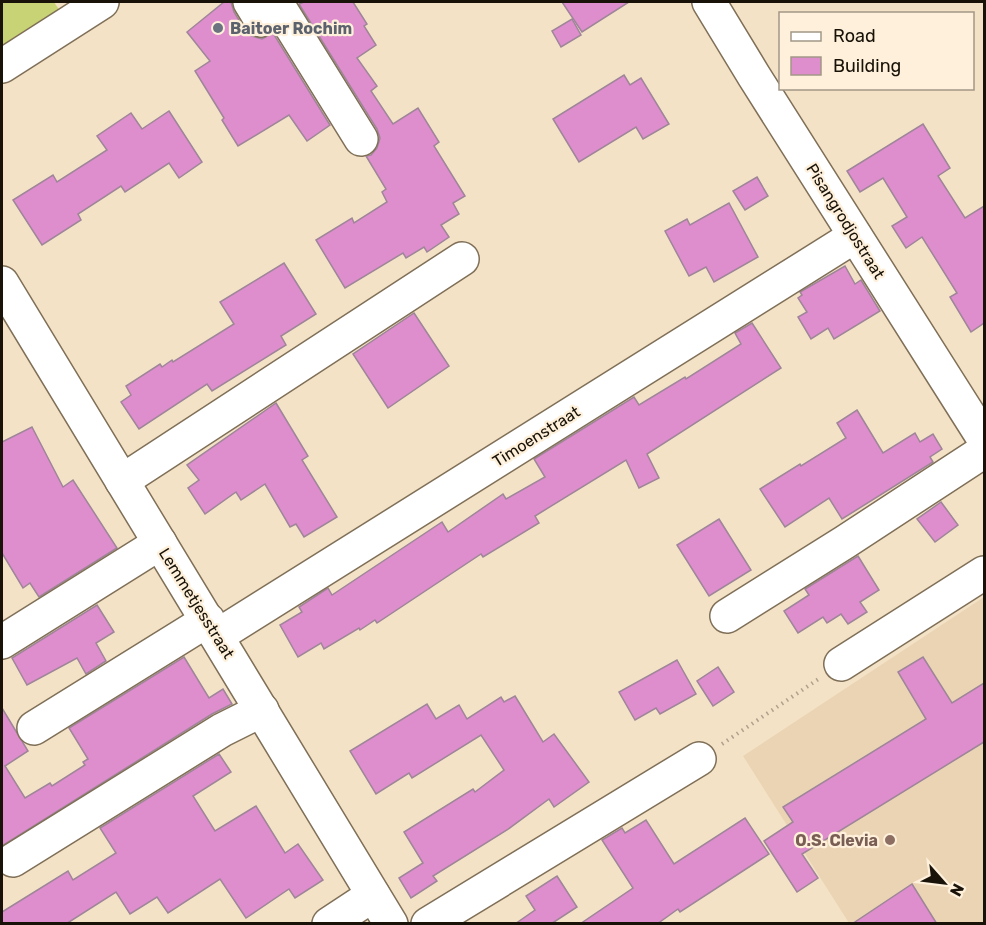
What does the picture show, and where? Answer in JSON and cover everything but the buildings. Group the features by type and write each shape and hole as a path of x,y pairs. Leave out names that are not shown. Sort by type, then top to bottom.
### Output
{"street":[{"path":"2,66 102,2"},
{"name":"Pisangrodjostraat","path":"709,2 984,439"},
{"path":"262,8 361,139"},
{"name":"Timoenstraat","path":"34,728 212,628 855,236"},
{"path":"122,481 462,259"},
{"name":"Lemmetjesstraat","path":"2,283 391,924"},
{"path":"727,616 984,451"},
{"path":"2,642 160,543"},
{"path":"841,664 984,573"},
{"path":"13,860 222,730 262,710"},
{"path":"428,924 699,759"},
{"path":"329,924 373,895"}],"path":[{"path":"699,759 841,664"}],"shaded area":[{"name":"O.S. Clevia","path":"984,597 984,923 849,923 743,756"}],"green space":[{"path":"2,2 54,2 66,20 2,63"}],"place":[{"name":"Baitoer Rochim","path":"218,28"},
{"name":"O.S. Clevia","path":"890,840"}]}
